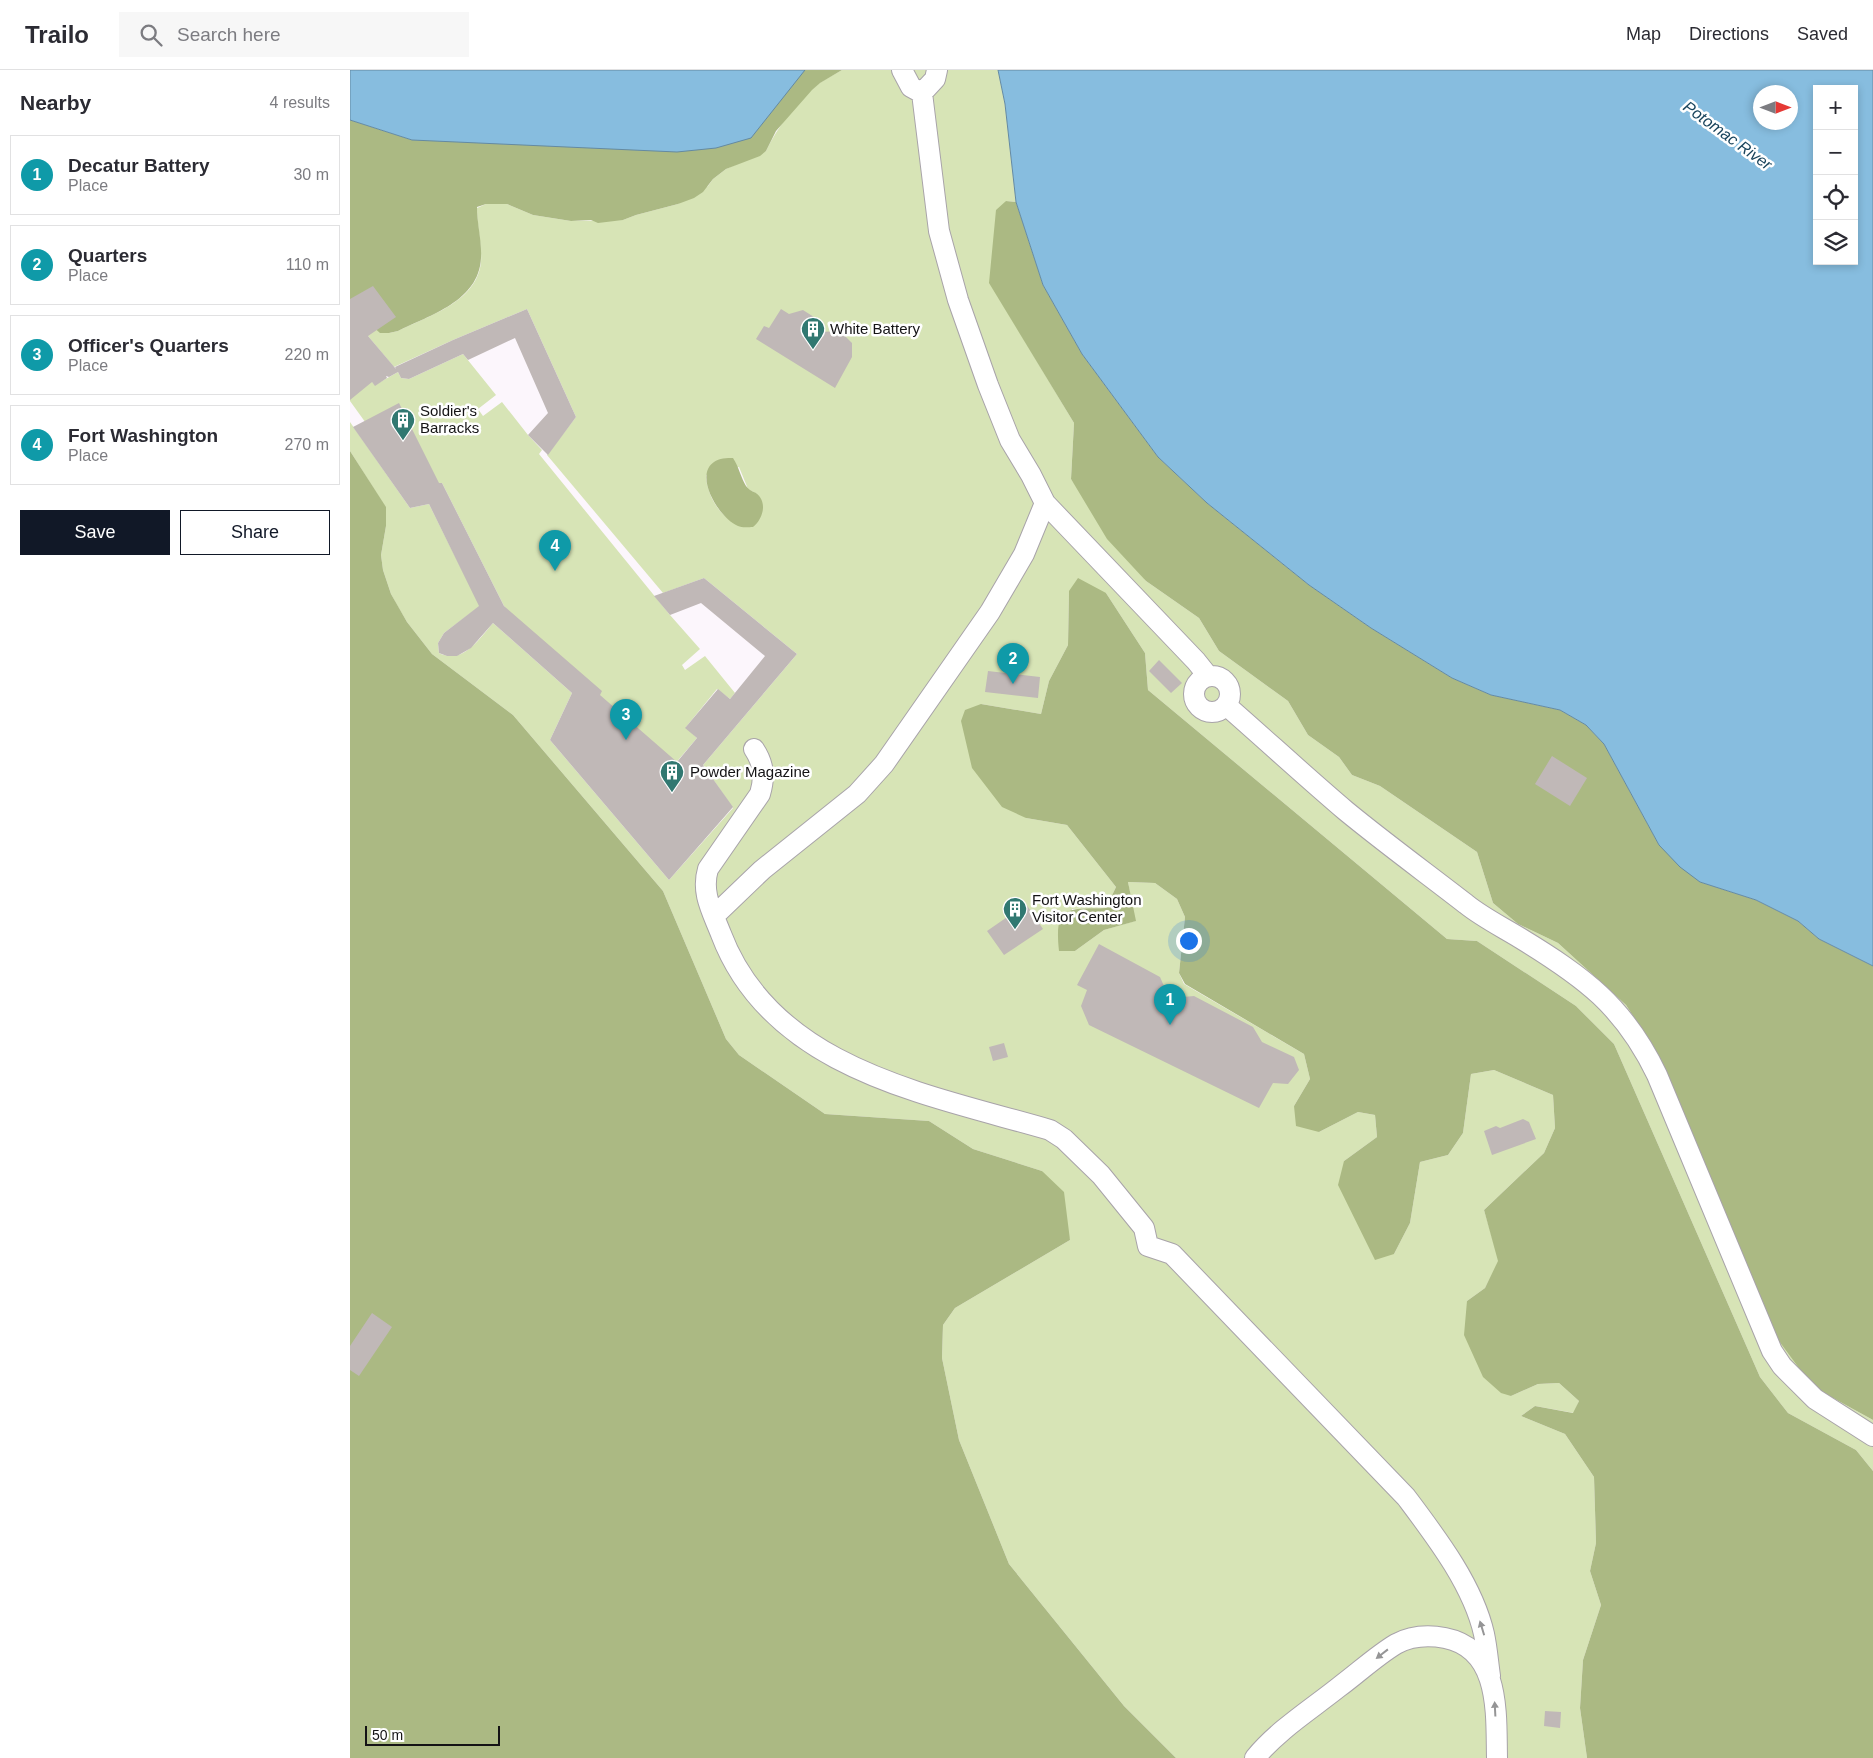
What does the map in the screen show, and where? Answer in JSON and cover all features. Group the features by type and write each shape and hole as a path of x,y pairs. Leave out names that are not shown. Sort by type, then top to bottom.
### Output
{"lane":[{"path":"902,70 911,87 922,93"},
{"path":"937,70 935,79 922,93 939,231 958,300 1010,440 1045,502 1208,676"},
{"path":"714,916 762,870 857,794 884,764 990,612 1024,554 1045,502"},
{"path":"1208,676 1219,676 1228,684 1231,696 1227,706 1217,713 1205,712 1196,704 1193,693 1198,682 1208,676"},
{"path":"1227,706 1347,812 1468,906 1560,962 1610,1004 1636,1037 1654,1068 1772,1351 1782,1366 1815,1400 1873,1436"},
{"path":"754,749 763,766 764,780 760,794 708,869 704,881 706,895 714,916 733,961 745,980 781,1020 815,1047 836,1060 919,1093 1050,1130 1064,1139 1101,1175 1144,1228 1148,1246 1172,1254 1406,1497 1433,1533 1463,1582 1484,1633 1494,1697 1497,1758"},
{"path":"1255,1758 1280,1732 1385,1652 1406,1639 1440,1637 1458,1642 1480,1658 1490,1676"}],"green space":[{"path":"805,70 842,70 812,90 776,131 766,151 760,156 726,169 713,179 703,192 694,198 623,220 598,223 591,220 571,221 533,215 507,204 486,204 477,207 481,258 478,273 472,285 462,296 451,305 398,331 380,333 371,325 350,325 350,120 412,140"},
{"path":"842,70 998,70 1005,104 1016,202 1006,201 990,283 1074,423 1071,479 1146,581 1199,618 1219,651 1288,701 1308,735 1339,757 1352,775 1380,786 1477,852 1493,903 1518,924 1558,943 1626,1005 1658,1055 1813,1387 1873,1420 1873,1471 1856,1450 1788,1413 1760,1377 1614,1044 1576,1006 1477,941 1447,939 1148,690 1145,653 1106,593 1069,591 1068,645 1049,681 1041,714 981,704 1026,818 1067,825 1116,887 1106,908 1072,909 1075,951 1104,930 1135,921 1128,882 1155,883 1177,899 1185,917 1179,973 1184,984 1304,1054 1310,1079 1294,1106 1319,1132 1358,1112 1375,1115 1377,1137 1344,1161 1394,1254 1410,1223 1420,1162 1448,1155 1463,1133 1471,1074 1494,1070 1553,1095 1555,1128 1544,1153 1484,1210 1499,1261 1485,1288 1467,1301 1511,1396 1538,1384 1559,1383 1579,1401 1574,1413 1535,1406 1521,1416 1565,1434 1594,1477 1596,1543 1590,1571 1601,1605 1583,1660 1580,1708 1587,1758 1176,1758 1124,1706 1009,1564 959,1440 942,1358 943,1325 955,1308 1070,1240 1042,1171 973,1149 929,1121 825,1114 739,1055 726,1039 663,891 513,715 432,654 407,622 391,594 383,570 381,555 386,526 386,508 350,451 350,422 410,508 429,504 480,606 444,633 438,643 439,653 456,656 463,653 476,643 493,623 572,693 550,740 669,880 733,808 703,765 797,654 704,578 663,593 547,455 576,417 527,309 394,367 362,329 363,322 389,333 398,331 449,306 471,288 478,276 481,262 477,208 486,204 496,203 507,204 533,215 571,221 623,220 678,204 708,186 713,179 726,169 766,151 782,124 803,99 818,84","holes":["739,467 748,489 757,494 743,527 724,515 716,506 706,481 706,475"]},
{"path":"1006,201 1016,202 1043,285 1082,354 1158,457 1207,503 1309,585 1371,628 1452,678 1491,695 1560,710 1586,725 1604,744 1659,845 1700,882 1756,900 1798,921 1819,939 1873,966 1873,1420 1813,1387 1779,1341 1658,1055 1626,1005 1558,943 1518,924 1493,903 1477,852 1380,786 1352,775 1339,757 1308,735 1288,701 1219,651 1199,618 1146,581 1107,539 1071,479 1074,423 989,283 996,210"},
{"path":"463,354 496,395 478,409 483,416 502,402 542,450 539,454 700,649 682,665 685,670 705,656 735,693 730,699 717,689 686,727 697,738 674,765 591,716 504,606 442,483 412,487 350,401 350,364 354,362 375,385 398,372 401,378 409,379"},
{"path":"350,451 386,507 386,526 381,555 383,570 391,594 407,622 432,654 513,715 663,891 726,1039 739,1055 825,1114 929,1121 973,1149 1042,1171 1064,1192 1070,1240 955,1308 943,1325 942,1358 959,1440 1009,1564 1124,1706 1176,1758 350,1758"},
{"path":"733,458 746,486 756,493 762,501 762,515 753,527 740,527 731,522 711,497 708,487 706,477 708,468 714,462 721,459"},
{"path":"1078,578 1106,593 1145,653 1148,690 1447,939 1477,941 1576,1006 1614,1044 1760,1377 1788,1413 1856,1450 1873,1471 1873,1758 1587,1758 1580,1708 1583,1660 1601,1605 1590,1571 1596,1543 1594,1477 1565,1434 1521,1416 1535,1406 1573,1413 1579,1401 1559,1383 1538,1384 1511,1396 1501,1393 1483,1377 1464,1335 1467,1301 1485,1288 1498,1261 1484,1210 1544,1153 1555,1128 1553,1095 1494,1070 1471,1074 1463,1133 1448,1155 1420,1162 1410,1223 1394,1254 1375,1260 1338,1185 1344,1161 1377,1137 1375,1115 1358,1112 1319,1132 1296,1126 1294,1106 1310,1079 1304,1054 1185,984 1179,973 1185,917 1177,899 1155,883 1128,882 1136,921 1104,930 1075,951 1059,951 1058,936 1061,917 1073,910 1106,908 1116,887 1067,825 1026,818 1002,807 972,768 961,721 965,710 981,704 1041,714 1049,681 1068,645 1069,591"}],"water":[{"path":"350,70 805,70 751,138 716,148 677,152 412,140 350,120"},
{"name":"Potomac River","path":"998,70 1873,70 1873,966 1819,939 1798,921 1756,900 1700,882 1680,867 1659,845 1604,744 1586,725 1560,710 1491,695 1452,678 1371,628 1309,585 1207,503 1158,457 1082,354 1043,285 1016,202 1005,104"}],"building":[{"path":"373,286 396,317 368,336 396,369 395,367 453,340 527,309 576,417 548,455 528,435 548,413 515,338 468,360 463,354 409,379 401,378 398,372 389,377 386,376 387,378 375,386 372,382 350,400 350,299"},
{"name":"White Battery","path":"781,309 789,314 803,310 817,319 820,332 840,331 852,343 852,357 835,388 756,339 764,326 769,328"},
{"path":"399,403 504,606 602,691 600,695 677,762 697,738 685,728 718,689 730,699 765,656 701,603 670,615 654,596 704,578 797,654 703,765 733,807 669,880 550,740 572,693 493,623 471,648 457,656 447,656 439,653 438,643 444,633 479,606 429,504 410,508 353,427"},
{"path":"1159,660 1182,683 1171,693 1149,671"},
{"path":"988,671 1040,677 1038,698 985,692"},
{"path":"1552,756 1587,778 1570,806 1535,784"},
{"name":"Fort Washington Visitor Center","path":"1026,904 1043,929 1004,955 987,931"},
{"path":"1099,944 1160,977 1167,993 1183,997 1194,996 1253,1027 1262,1042 1294,1057 1299,1070 1288,1084 1273,1083 1259,1108 1089,1025 1081,1006 1087,990 1077,985"},
{"path":"1004,1043 1008,1057 993,1061 989,1047"},
{"path":"1523,1119 1529,1122 1536,1139 1492,1155 1484,1131 1496,1126 1500,1128"},
{"path":"372,1313 392,1327 359,1376 350,1370 350,1346"},
{"path":"1545,1711 1561,1712 1560,1728 1544,1726"}],"place":[{"name":"White Battery","path":"813,350"},
{"name":"Soldier's Barracks","path":"403,441"},
{"name":"Fort Washington","path":"555,571"},
{"name":"Quarters","path":"1013,684"},
{"name":"Officer's Quarters","path":"626,740"},
{"name":"Powder Magazine","path":"672,793"},
{"name":"Fort Washington Visitor Center","path":"1015,930"},
{"name":"Decatur Battery","path":"1170,1025"}]}
